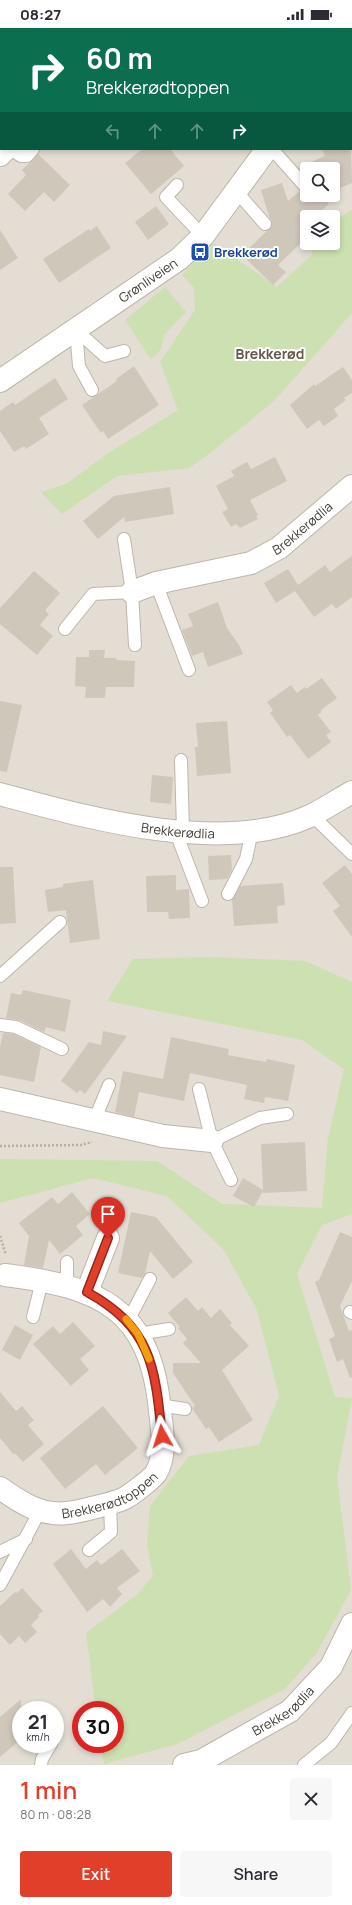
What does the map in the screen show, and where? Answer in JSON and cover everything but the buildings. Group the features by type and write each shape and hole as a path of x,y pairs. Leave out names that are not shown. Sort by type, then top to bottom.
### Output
{"street":[{"name":"Grønliveien","path":"0,381 179,259 202,236 236,191 263,151"},
{"name":"Brekkerødlia","path":"132,592 156,584 251,563 279,548 352,486"},
{"name":"Brekkerødlia","path":"0,794 61,810 138,826 218,834 252,831 279,826 309,816 352,792"},
{"path":"0,1099 163,1136 212,1141"},
{"path":"77,1289 108,1238"},
{"name":"Brekkerødtoppen","path":"0,1488 17,1500 40,1511 67,1513 124,1498 155,1474 164,1451 158,1392 146,1349 133,1327 108,1303 77,1289 42,1281 3,1276"},
{"name":"Brekkerødlia","path":"184,1765 201,1761 290,1710 331,1667 352,1624"}],"lane":[{"path":"12,150 21,156 27,156 32,150"},
{"path":"263,151 300,182"},
{"path":"177,185 166,197 202,236"},
{"path":"236,191 265,224"},
{"path":"76,330 105,356 124,351"},
{"path":"76,330 79,366 92,390"},
{"path":"124,539 132,592 135,645"},
{"path":"156,584 190,670"},
{"path":"65,629 93,594 132,592"},
{"path":"181,760 179,830 202,901"},
{"path":"309,816 319,822 352,854"},
{"path":"228,894 246,858 252,831"},
{"path":"0,976 60,922"},
{"path":"0,1025 16,1027 62,1049"},
{"path":"104,1123 109,1085"},
{"path":"199,1089 212,1141 231,1180"},
{"path":"212,1141 260,1118 286,1114"},
{"path":"67,1262 77,1289"},
{"path":"150,1279 133,1327 169,1329"},
{"path":"34,1317 42,1281"},
{"path":"159,1405 185,1409"},
{"path":"89,1550 111,1532 110,1502"},
{"path":"0,1585 40,1511"},
{"path":"0,1552 26,1539"},
{"path":"304,1765 331,1743 352,1712"},
{"path":"41,1765 42,1758 45,1753"}],"path":[{"path":"0,1146 81,1145 101,1140 104,1123"}],"shaded area":[{"path":"0,150 352,150 352,1765 0,1765"}],"green space":[{"path":"352,210 352,313 274,401 210,453 189,468 117,476 62,514 41,492 66,484 110,452 178,410 160,362 195,310 194,288 182,275 212,242 277,287 313,254 311,250 340,250 340,218"},
{"path":"165,287 186,312 164,335 161,349 151,359 125,320"},
{"path":"210,957 305,961 352,982 352,1214 322,1225 297,1274 335,1397 352,1398 337,1477 351,1590 316,1654 285,1689 177,1744 104,1764 102,1753 124,1753 124,1701 95,1701 86,1633 137,1595 153,1576 147,1544 150,1506 189,1456 259,1445 279,1396 257,1310 224,1250 167,1196 93,1178 0,1203 0,1159 157,1161 222,1204 322,1208 328,1138 344,1069 302,1040 107,1001 133,959"}],"slow traffic":[{"path":"126,1319 138,1334 146,1349 149,1359"}],"place":[{"name":"Brekkerød","path":"200,252"}],"district":[{"name":"Brekkerød","path":"270,354"}],"route":[{"path":"108,1238 87,1292 108,1303 122,1315 138,1334 146,1349 158,1392 162,1436"}]}
